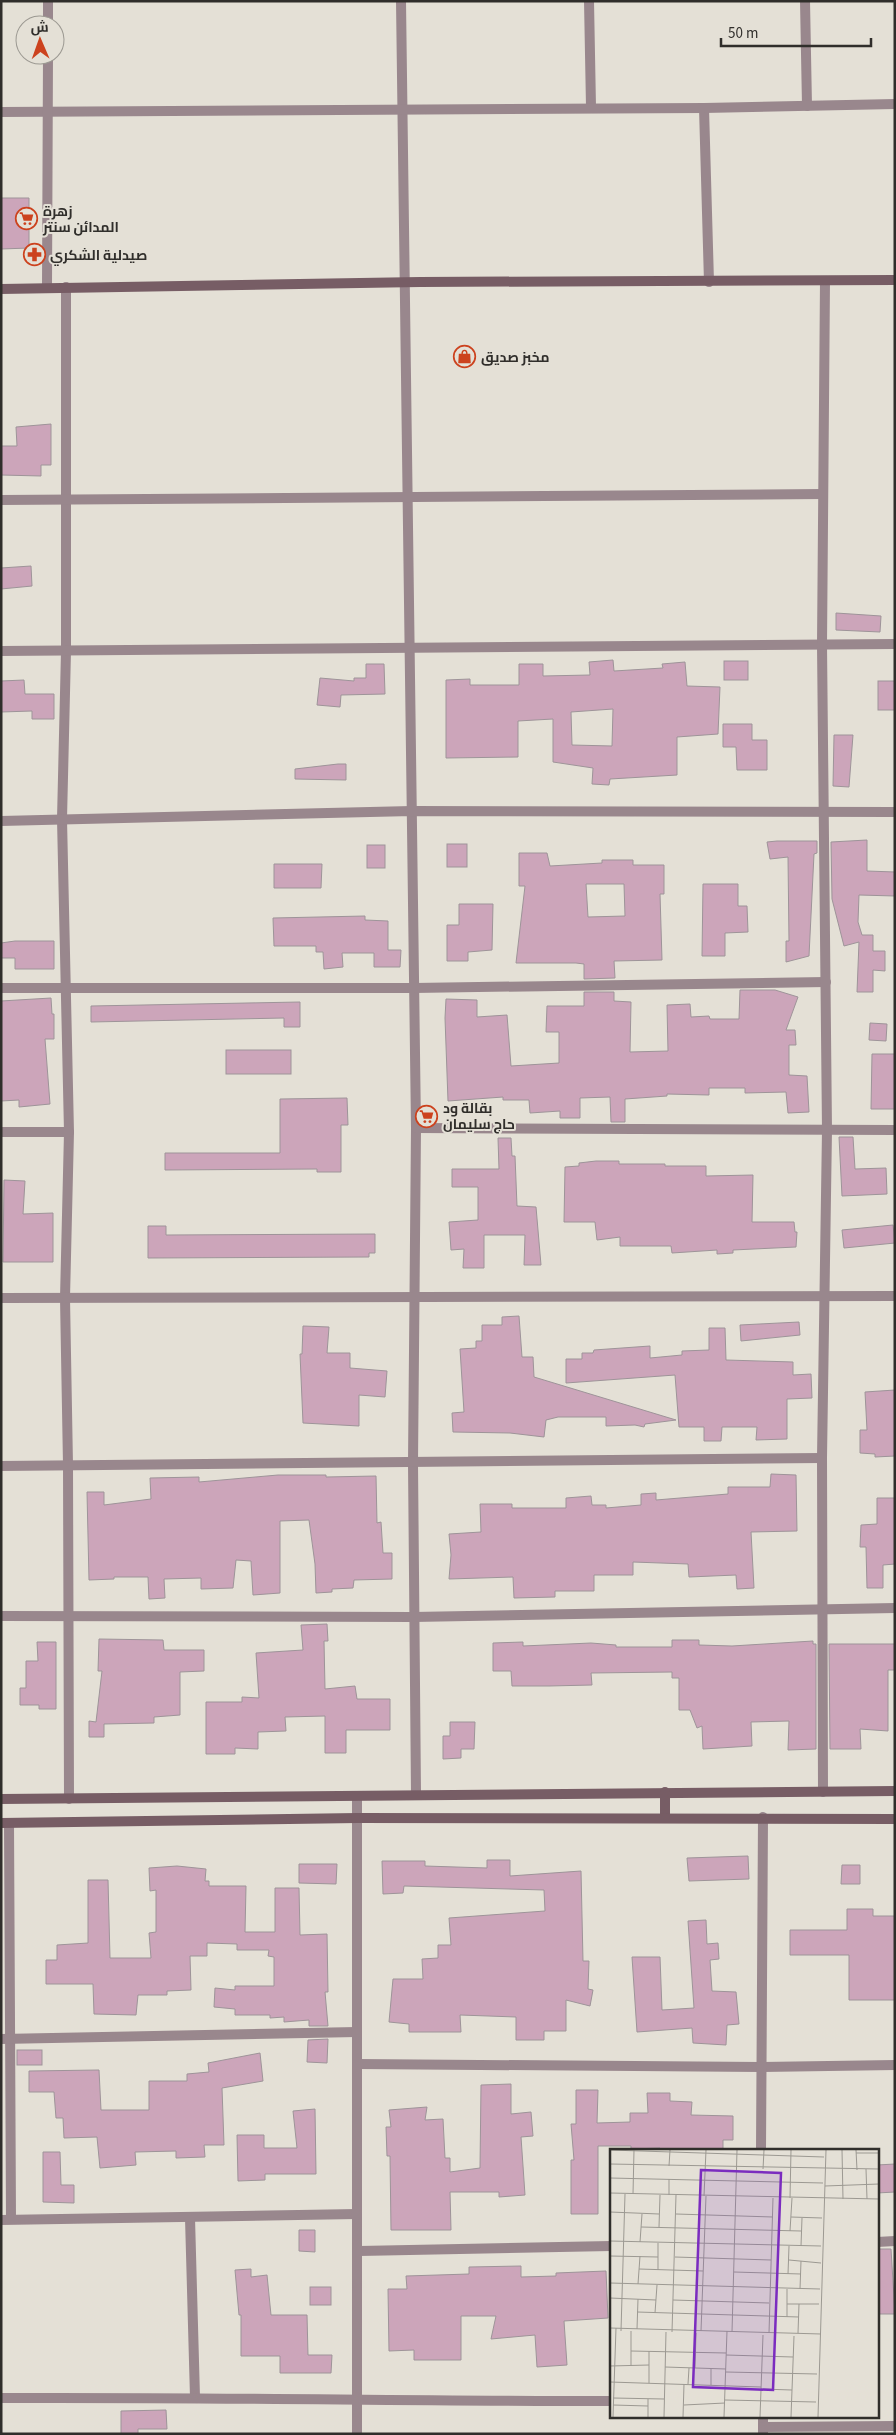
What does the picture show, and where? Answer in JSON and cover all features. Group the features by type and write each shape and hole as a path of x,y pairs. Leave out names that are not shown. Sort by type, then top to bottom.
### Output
{"main road":[{"path":"1,288 405,282 895,280"},
{"path":"1,1800 416,1794 895,1791"},
{"path":"665,1792 665,1817"},
{"path":"5,1822 358,1818 763,1817 895,1819"}],"street":[{"path":"48,1 48,15"},
{"path":"400,1 416,1128 413,1463 416,1794"},
{"path":"589,1 591,107"},
{"path":"805,1 807,106"},
{"path":"47,288 48,65"},
{"path":"1,112 591,107 704,108 895,104"},
{"path":"704,108 709,282"},
{"path":"823,1792 822,1458 827,1130 822,645 825,281"},
{"path":"66,287 66,651 62,819 69,1132 65,1298 68,1465 69,1800"},
{"path":"1,500 408,495 823,494"},
{"path":"1,651 895,644"},
{"path":"1,821 412,811 895,812"},
{"path":"1,988 414,988 826,982"},
{"path":"416,1128 895,1130"},
{"path":"1,1132 69,1132"},
{"path":"1,1298 895,1296"},
{"path":"1,1466 822,1458"},
{"path":"1,1616 413,1617 895,1608"},
{"path":"357,2434 356,2064 358,1796"},
{"path":"760,2149 763,1817"},
{"path":"5,1822 6,2219 190,2218 357,2214"},
{"path":"6,2039 357,2032"},
{"path":"356,2064 761,2068 895,2065"},
{"path":"190,2218 196,2397"},
{"path":"878,2242 895,2242"},
{"path":"358,2251 610,2246"},
{"path":"1,2398 196,2397 356,2401 610,2401"},
{"path":"763,2430 895,2426"}],"building":[{"path":"1,198 29,198 29,248 1,249"},
{"path":"51,424 51,465 41,465 41,476 1,475 1,446 17,446 16,427"},
{"path":"31,566 32,586 1,589 1,568"},
{"path":"836,613 881,616 880,632 836,630"},
{"path":"613,660 614,671 663,668 662,664 685,662 687,686 720,687 718,734 677,737 677,775 610,779 609,785 592,784 593,768 553,762 553,719 518,721 518,757 446,758 446,680 470,679 470,685 519,685 519,664 543,664 543,676 590,675 589,662","holes":["613,709 612,746 572,745 571,712"]},
{"path":"724,661 748,661 748,680 724,680"},
{"path":"366,664 384,664 385,694 341,695 340,707 317,705 320,678 354,681 354,678 366,678"},
{"path":"24,680 25,694 54,694 54,719 32,719 32,711 1,712 1,681"},
{"path":"878,681 895,681 895,710 878,710"},
{"path":"723,724 752,724 752,740 767,740 767,770 737,770 736,747 723,747"},
{"path":"834,735 853,735 849,787 833,786"},
{"path":"346,764 346,780 295,779 295,769"},
{"path":"867,840 867,871 895,872 895,896 859,895 858,922 862,935 873,935 873,951 885,951 885,971 873,970 873,992 857,992 859,942 844,946 832,899 831,842"},
{"path":"817,841 817,853 814,854 809,956 786,962 786,941 789,941 788,857 770,859 767,842"},
{"path":"447,844 467,844 467,867 447,867"},
{"path":"367,845 385,845 385,868 367,868"},
{"path":"519,853 547,853 550,866 602,863 602,860 633,860 633,865 664,865 664,894 660,894 662,960 614,961 615,978 584,979 584,964 516,963 525,886 519,886","holes":["586,884 624,884 625,916 588,917"]},
{"path":"274,864 322,864 321,888 274,888"},
{"path":"703,884 738,884 738,906 747,906 748,932 725,933 725,956 702,956"},
{"path":"459,904 493,904 492,950 468,952 468,961 447,961 447,925 459,925"},
{"path":"365,916 365,920 388,921 388,950 401,950 400,967 374,967 374,953 342,953 343,967 324,969 323,952 316,952 316,946 274,946 273,918"},
{"path":"54,941 54,969 15,969 15,958 1,958 1,943"},
{"path":"740,990 775,990 798,997 786,1030 795,1030 796,1045 789,1045 789,1075 807,1076 809,1112 788,1113 786,1092 745,1093 745,1088 709,1088 709,1095 667,1094 667,1096 625,1099 625,1122 611,1122 610,1097 580,1098 580,1118 560,1118 560,1111 530,1113 529,1100 503,1100 503,1097 448,1101 446,999 477,1000 477,1017 507,1015 511,1066 559,1063 559,1032 546,1032 547,1006 584,1006 584,992 614,992 614,1001 631,1002 630,1052 668,1051 667,1005 690,1004 691,1017 709,1016 710,1019 739,1019"},
{"path":"51,998 52,1014 54,1014 54,1039 45,1039 50,1104 19,1107 19,1100 1,1101 1,1001"},
{"path":"300,1002 300,1027 284,1027 284,1018 91,1022 91,1006"},
{"path":"870,1023 887,1024 886,1041 869,1040"},
{"path":"226,1050 291,1050 291,1074 226,1074"},
{"path":"872,1054 895,1054 895,1109 871,1109"},
{"path":"347,1098 348,1125 341,1125 341,1172 317,1172 317,1169 165,1170 165,1153 280,1153 280,1099"},
{"path":"839,1137 853,1137 855,1169 886,1168 887,1194 842,1196"},
{"path":"498,1138 511,1138 512,1156 515,1156 517,1206 536,1207 541,1265 524,1265 525,1235 484,1235 484,1268 463,1268 464,1249 451,1250 449,1222 478,1220 478,1187 452,1187 452,1169 499,1169"},
{"path":"619,1161 619,1164 706,1166 706,1176 753,1175 752,1222 794,1222 795,1232 797,1232 796,1247 733,1250 733,1253 717,1254 717,1250 672,1253 671,1246 620,1246 620,1237 597,1240 595,1222 564,1222 565,1167 579,1166 579,1163"},
{"path":"4,1180 25,1181 23,1214 53,1213 53,1262 3,1262"},
{"path":"893,1225 895,1243 844,1248 842,1230"},
{"path":"148,1226 166,1226 166,1235 375,1234 375,1253 369,1253 369,1257 148,1258"},
{"path":"519,1316 522,1357 533,1357 534,1377 676,1420 645,1424 644,1427 635,1425 606,1426 606,1417 558,1417 546,1420 544,1437 510,1433 453,1432 452,1413 464,1412 460,1349 476,1348 476,1341 482,1341 482,1325 502,1325 502,1317"},
{"path":"799,1322 800,1335 741,1341 740,1325"},
{"path":"303,1326 329,1327 327,1353 350,1353 350,1368 387,1371 385,1397 359,1395 359,1426 303,1423 300,1354 302,1354"},
{"path":"709,1328 725,1328 726,1360 793,1362 793,1375 811,1374 812,1398 787,1399 787,1439 756,1440 757,1427 722,1427 721,1441 704,1441 704,1427 679,1427 675,1375 566,1383 566,1359 582,1359 582,1353 593,1353 594,1350 650,1346 650,1358 682,1355 682,1351 709,1350"},
{"path":"895,1390 895,1456 875,1457 875,1454 860,1453 860,1430 867,1430 865,1392"},
{"path":"771,1474 796,1475 797,1531 751,1532 754,1588 737,1589 736,1575 689,1577 688,1564 633,1562 633,1575 594,1575 594,1591 555,1591 555,1597 514,1598 513,1577 449,1579 451,1555 449,1534 481,1532 480,1504 512,1504 512,1508 566,1508 566,1498 591,1496 592,1505 606,1505 606,1508 641,1505 641,1494 656,1493 656,1500 728,1494 728,1487 770,1487"},
{"path":"278,1475 326,1475 326,1477 376,1476 377,1523 381,1522 383,1553 392,1553 392,1579 354,1580 353,1588 332,1589 332,1592 316,1593 315,1564 309,1520 280,1521 280,1593 253,1595 251,1561 236,1560 233,1588 201,1589 201,1578 164,1579 165,1598 149,1599 148,1577 114,1577 114,1579 89,1580 87,1492 104,1492 104,1505 151,1499 150,1478 199,1477 199,1482"},
{"path":"877,1498 895,1498 895,1564 883,1565 883,1588 867,1588 866,1547 860,1547 861,1525 877,1524"},
{"path":"327,1624 328,1641 324,1641 325,1689 355,1686 357,1699 390,1699 390,1730 346,1730 346,1753 325,1753 325,1716 285,1717 286,1731 258,1732 258,1749 235,1748 235,1754 206,1754 206,1702 242,1702 242,1697 259,1698 256,1653 303,1650 301,1625"},
{"path":"99,1639 163,1640 164,1650 204,1650 204,1671 180,1672 180,1715 154,1717 154,1723 104,1724 104,1737 89,1737 89,1721 96,1722 102,1671 98,1671"},
{"path":"672,1640 699,1640 699,1645 732,1646 813,1641 813,1644 816,1644 816,1749 788,1750 789,1721 751,1722 752,1746 703,1749 702,1726 697,1728 690,1710 679,1710 679,1678 672,1678 672,1672 591,1673 592,1685 512,1686 511,1671 493,1671 493,1643 523,1642 523,1646 591,1643 616,1645 616,1647 672,1647"},
{"path":"37,1642 56,1642 56,1709 39,1709 39,1705 20,1705 20,1688 26,1688 26,1661 38,1661"},
{"path":"829,1644 895,1644 895,1670 888,1670 888,1731 860,1729 861,1749 830,1749"},
{"path":"450,1722 475,1722 474,1749 461,1749 461,1758 443,1759 443,1736 450,1736"},
{"path":"748,1856 749,1879 689,1881 687,1858"},
{"path":"487,1860 510,1860 510,1876 581,1871 583,1961 589,1961 588,1989 593,1990 590,2006 566,2000 566,2031 544,2031 544,2040 516,2040 516,2017 460,2015 461,2032 409,2032 409,2024 389,2022 393,1979 423,1979 422,1959 438,1958 438,1945 451,1945 449,1918 545,1911 544,1890 404,1886 403,1893 383,1894 382,1861 425,1861 425,1866 487,1868"},
{"path":"299,1864 337,1864 336,1884 299,1883"},
{"path":"842,1865 860,1865 860,1884 841,1884"},
{"path":"177,1866 206,1869 205,1881 209,1881 209,1886 246,1886 245,1932 275,1932 275,1888 299,1888 300,1935 327,1934 328,1992 325,1992 328,2026 309,2026 309,2020 284,2022 284,2017 270,2018 270,2015 235,2015 235,2009 214,2007 215,1988 235,1990 235,1986 274,1986 274,1957 268,1956 269,1950 237,1950 237,1944 207,1943 207,1956 190,1956 191,1990 167,1991 167,1995 138,1995 136,2015 94,2014 93,1984 46,1984 46,1960 57,1960 57,1945 88,1943 88,1880 108,1880 110,1958 151,1958 149,1933 156,1932 156,1890 150,1891 149,1868"},
{"path":"847,1909 873,1909 873,1916 895,1916 895,2000 849,2000 849,1955 790,1955 790,1930 847,1930"},
{"path":"706,1920 707,1944 718,1943 719,1959 710,1960 712,1991 736,1992 739,2024 727,2025 726,2045 693,2043 692,2028 637,2032 632,1957 660,1957 662,2010 694,2008 688,1921"},
{"path":"328,2039 327,2063 307,2062 308,2040"},
{"path":"17,2050 42,2050 42,2065 17,2065"},
{"path":"260,2053 263,2081 222,2088 224,2145 204,2145 205,2157 176,2158 176,2151 135,2152 136,2165 100,2168 97,2137 64,2138 63,2118 56,2118 54,2092 29,2092 29,2071 99,2070 101,2110 149,2110 149,2081 187,2081 187,2074 209,2072 208,2063"},
{"path":"511,2084 511,2114 531,2112 533,2136 521,2137 525,2195 499,2197 499,2192 450,2192 451,2230 391,2230 390,2156 387,2156 386,2127 391,2127 389,2110 427,2107 425,2120 443,2119 445,2158 450,2158 450,2172 480,2168 481,2085"},
{"path":"576,2090 598,2090 597,2123 630,2122 630,2113 648,2113 647,2093 670,2093 670,2101 692,2102 691,2115 733,2116 733,2140 723,2140 723,2149 631,2149 631,2146 598,2146 598,2214 571,2214 571,2160 574,2160 571,2124 576,2124"},
{"path":"315,2109 316,2174 265,2174 265,2180 238,2181 237,2135 264,2135 264,2148 297,2148 293,2111"},
{"path":"43,2152 60,2152 61,2185 74,2185 74,2203 43,2202"},
{"path":"895,2164 895,2192 878,2193 878,2165"},
{"path":"299,2230 315,2230 315,2252 299,2251"},
{"path":"878,2249 891,2249 895,2314 878,2314"},
{"path":"521,2266 521,2277 556,2276 556,2273 606,2271 608,2318 564,2321 567,2365 537,2367 535,2335 491,2339 496,2316 461,2316 461,2360 414,2360 414,2350 389,2351 388,2289 407,2289 406,2276 469,2274 469,2267"},
{"path":"251,2269 251,2277 267,2275 271,2315 307,2315 308,2355 332,2355 331,2373 280,2373 280,2356 241,2356 241,2315 239,2315 235,2270"},
{"path":"310,2287 331,2287 331,2305 310,2305"},
{"path":"166,2410 167,2429 138,2429 138,2434 121,2434 121,2411"}],"place":[{"name":"زهرة المدائن سنتر","path":"27,219"},
{"name":"صيدلية الشكري","path":"34,255"},
{"name":"مخبز صديق","path":"465,357"},
{"name":"بقالة ود حاج سليمان","path":"427,1116"}]}
